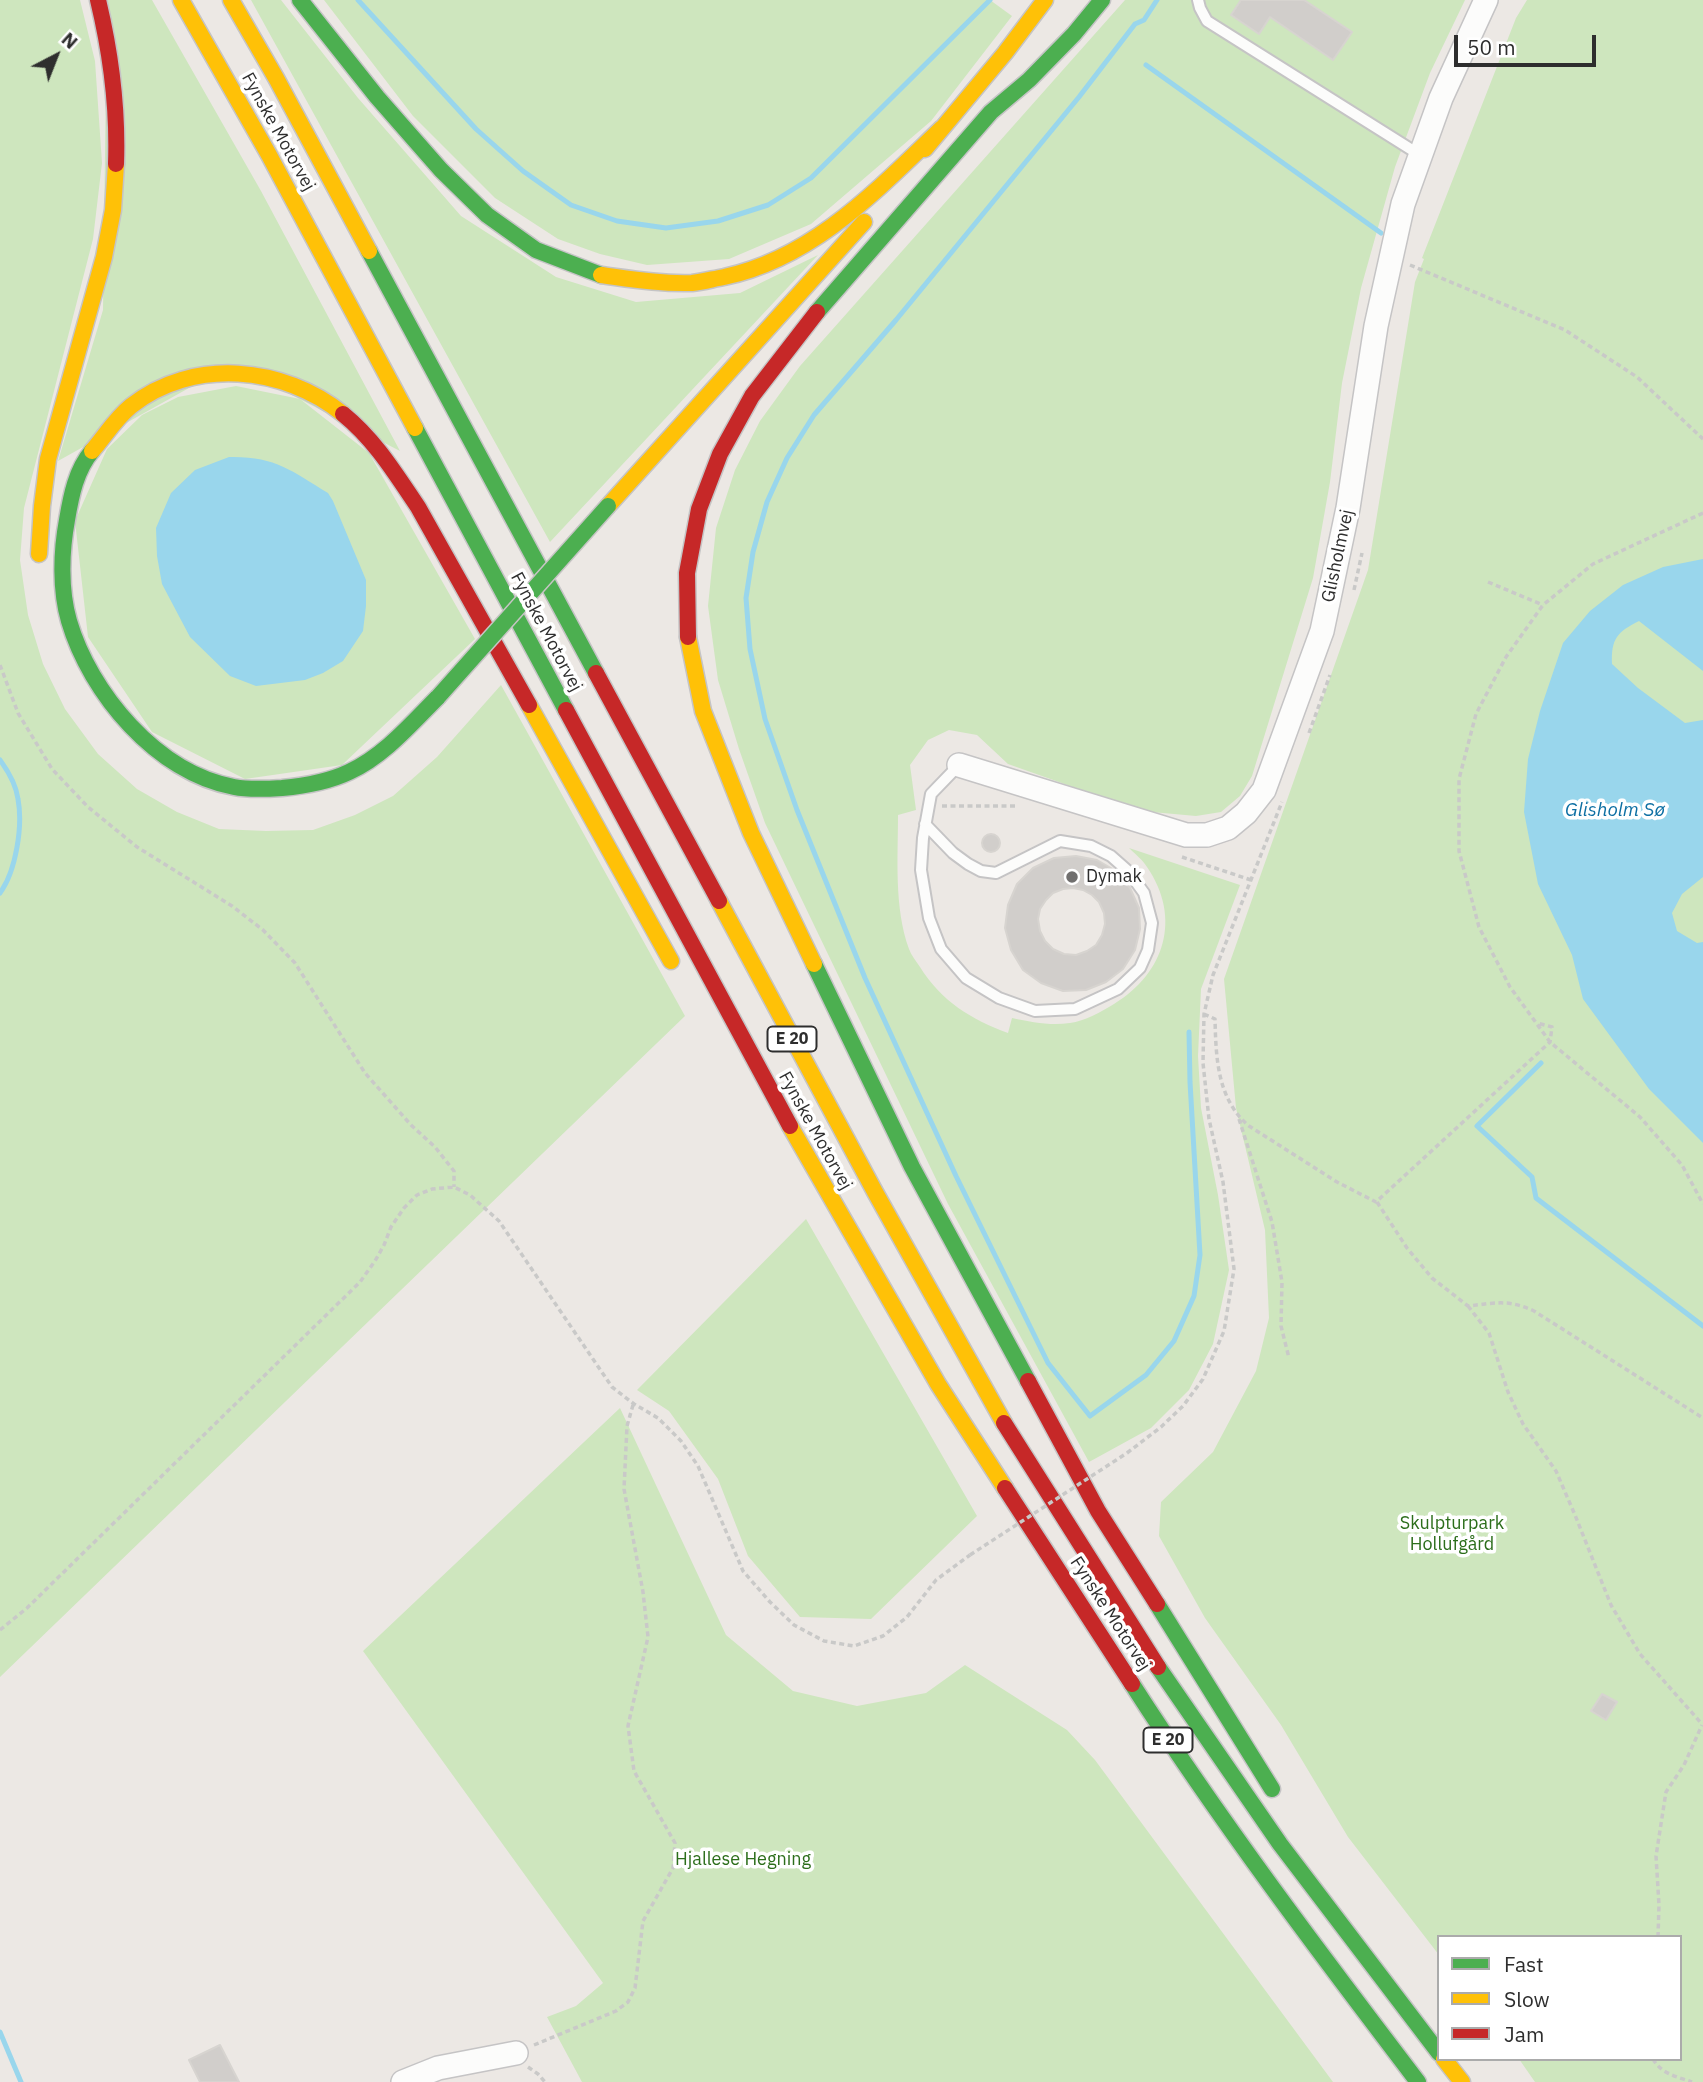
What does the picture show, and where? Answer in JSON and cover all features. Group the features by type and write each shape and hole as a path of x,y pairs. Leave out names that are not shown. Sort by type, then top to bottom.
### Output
{"main road":[{"path":"39,564 40,516 49,457 93,302 108,234 116,165 115,95 105,27 98,0"},
{"name":"Fynske Motorvej","path":"181,0 269,155 785,1118 938,1384 1171,1745 1320,1954 1418,2082"},
{"name":"Fynske Motorvej","path":"231,0 283,91 862,1168 1010,1433 1151,1656 1280,1844 1437,2050"},
{"path":"300,0 377,97 441,170 487,215 536,250 601,275 649,282 694,283 747,272 803,247 859,207 942,128"},
{"path":"677,971 418,507 387,460 361,429 335,407 305,387 279,380 239,372 206,375 169,386 138,401 109,428 81,467 66,516 61,567 69,622 93,675 124,720 164,757 234,788 276,789 318,782 355,769 391,745 438,698 608,506 867,218 1005,53 1045,0"},
{"path":"726,412 991,112 1083,0"},
{"path":"991,112 1029,80 1074,34 1102,0"},
{"path":"817,312 752,396 720,454 699,509 687,573 687,629 703,710 751,833 912,1167 1098,1511 1282,1804"},
{"path":"492,674 572,584"},
{"path":"855,1272 938,1384"},
{"path":"1358,1921 1424,2034"},
{"path":"1446,2061 1462,2082"}],"street":[{"name":"Glisholmvej","path":"959,765 1186,835 1207,835 1228,828 1247,813 1264,790 1322,631 1348,508 1364,393 1388,263 1403,204 1441,99 1486,0"},
{"path":"403,2082 438,2068 516,2053"}],"lane":[{"path":"1198,0 1207,21 1420,155"},
{"path":"925,824 953,853 981,871 996,873 1060,841 1090,846 1111,856 1128,871 1144,893 1147,903 1152,923 1148,950 1140,968 1118,989 1075,1009 1035,1011 999,998 966,978 941,948 929,918 921,870 923,838 925,824 931,794 959,765"}],"path":[{"path":"1408,265 1565,330 1637,377 1703,439"},
{"path":"1703,513 1593,564 1543,605 1506,657 1476,714 1459,779 1459,851 1479,927 1510,987 1550,1042 1640,1117 1682,1165 1703,1204"},
{"path":"1488,582 1543,605"},
{"path":"0,665 18,713 52,769 88,807 137,847 232,906 263,930 295,964 365,1073 454,1171 454,1187"},
{"path":"0,1630 27,1608 360,1282 375,1261 391,1227 417,1195 432,1189 454,1187 470,1195 499,1221 612,1387 634,1405 658,1418 681,1441 698,1466 743,1571 770,1602 794,1625 824,1641 854,1646 883,1636 907,1617 936,1580 1127,1453 1161,1427 1203,1379 1224,1331 1234,1269 1223,1182 1209,1119 1203,1063 1204,1014 1213,975 1241,907"},
{"path":"1204,1014 1215,1019 1219,1076 1238,1117 1272,1222 1282,1282 1281,1326 1289,1358"},
{"path":"1376,1202 1550,1042 1552,1027 1535,1022"},
{"path":"1238,1117 1337,1182 1376,1202 1407,1248 1432,1278 1468,1306 1489,1333 1508,1392 1523,1424 1556,1471 1611,1605 1640,1654 1702,1724 1684,1765 1666,1792 1656,1856 1658,1935"},
{"path":"1468,1306 1503,1302 1519,1304 1534,1311 1703,1418"},
{"path":"516,2053 616,2011 628,2002 635,1988 643,1921 673,1868 675,1843 634,1771 628,1726 648,1637 643,1592 624,1489 627,1426 634,1405"},
{"path":"1654,2061 1665,2072 1692,2082"}],"green space":[{"path":"0,0 80,0 95,61 102,163 93,239 24,508 20,560 28,615 43,664 65,709 98,754 137,789 177,812 219,829 313,830 355,815 393,796 437,757 501,685 685,1016 0,1677"},
{"path":"107,0 152,0 261,191 400,451 232,364 58,461 103,310"},
{"path":"251,0 281,0 358,98 461,216 556,277 636,302 740,293 818,255 550,542"},
{"path":"324,0 990,0 1012,16 931,121 811,224 729,259 647,265 600,254 558,239 495,198 413,116"},
{"path":"1125,0 1465,0 1430,73 1395,167 1361,288 1342,383 1330,482 1313,578 1252,776 1240,796 1221,812 1196,816 1141,811 1008,764 977,735 949,730 928,740 910,765 916,810 898,815 899,899 909,949 928,979 958,1008 1008,1033 1012,1018 1055,1024 1087,1018 1114,1004 1146,977 1163,943 1164,906 1158,886 1147,867 1129,848 1240,885 1201,989 1198,1056 1201,1108 1229,1270 1213,1344 1189,1390 1151,1428 1089,1462 948,1204 765,823 718,680 708,606 716,528 735,470 760,421 800,366"},
{"name":"Skulpturpark Hollufgård","path":"1527,0 1703,0 1703,2082 1535,2082 1520,2061 1682,2061 1682,1935 1437,1935 1437,1952 1348,1837 1281,1725 1205,1618 1159,1536 1161,1502 1213,1452 1256,1371 1269,1318 1265,1230 1236,1108 1224,979 1368,570 1415,282 1424,259 1422,258 1516,18"},
{"path":"236,386 300,399 369,453 475,639 342,765 245,779 152,732 88,637 75,521 107,449 142,415 178,397"},
{"path":"806,1219 977,1516 871,1619 800,1617 748,1556 718,1479 669,1411 637,1390"},
{"name":"Hjallese Hegning","path":"620,1408 726,1635 793,1691 857,1706 926,1693 965,1665 1067,1730 1095,1760 1333,2082 582,2082 547,2017 576,2006 603,1983 363,1651"}],"water":[{"path":"229,457 259,459 282,466 328,493 366,580 363,631 343,661 305,680 256,686 230,676 190,637 162,584 156,528 171,493 195,470"},
{"name":"Glisholm Sø","path":"1703,559 1703,671 1639,621 1617,637 1612,664 1638,688 1685,723 1703,720 1703,877 1682,894 1672,913 1677,931 1697,943 1703,942 1703,1143 1649,1089 1583,999 1572,955 1538,884 1524,812 1528,759 1540,711 1563,643 1590,611 1623,585 1663,567"}],"building":[{"path":"1241,0 1304,0 1352,32 1333,60 1270,17 1259,34 1231,15"},
{"path":"991,834 997,837 1000,843 997,849 991,852 985,849 982,843 985,837"},
{"path":"1076,856 1097,860 1116,871 1130,888 1139,908 1140,929 1135,950 1123,969 1106,982 1086,990 1063,991 1041,983 1023,970 1011,950 1005,928 1008,905 1017,884 1033,868 1054,858","holes":["1063,889 1083,890 1099,902 1104,913 1102,935 1096,945 1087,951 1076,955 1064,954 1045,941 1038,919 1040,909 1053,893"]},
{"path":"1602,1694 1617,1702 1606,1720 1591,1711"},
{"path":"220,2045 239,2082 200,2082 189,2060"}],"waterway":[{"path":"358,0 476,129 523,171 571,205 617,221 666,228 718,221 768,205 811,178 990,0"},
{"path":"1157,0 1144,20 1135,24 1079,97 896,320 814,415 787,458 767,502 753,552 746,598 750,649 765,719 797,810 865,978 956,1176 1048,1363 1090,1416 1146,1375 1174,1341 1194,1296 1200,1255 1189,1032"},
{"path":"1146,65 1381,233"},
{"path":"0,760 15,788 20,822 14,861 0,893"},
{"path":"1541,1063 1477,1126 1532,1177 1536,1198 1703,1326"},
{"path":"0,2032 21,2082"}],"traffic: fast":[{"path":"300,0 377,97 441,170 487,215 536,250 601,275"},
{"path":"817,312 991,112 1029,80 1074,34 1102,0"},
{"path":"369,251 596,673"},
{"path":"415,428 566,710"},
{"path":"92,451 86,458 75,484 65,532 63,584 66,609 79,648 93,675 130,726 153,747 206,779 234,787 258,789 307,785 349,772 374,757 438,697"},
{"path":"438,697 608,506"},
{"path":"814,964 912,1167 1028,1381"},
{"path":"1157,1604 1272,1789"},
{"path":"1158,1667 1280,1844 1437,2050"},
{"path":"1132,1684 1235,1836 1418,2082"}],"traffic: slow":[{"path":"181,0 269,155 415,428"},
{"path":"231,0 369,251"},
{"path":"925,149 1045,0"},
{"path":"601,275 692,283 757,268 816,238 843,218 942,128"},
{"path":"39,554 48,459 104,257 113,210 116,164"},
{"path":"608,506 864,222"},
{"path":"92,451 131,406 155,390 210,374 266,377 319,398 343,414"},
{"path":"688,637 703,711 751,833 814,964"},
{"path":"529,705 671,961"},
{"path":"719,901 875,1192 1004,1423"},
{"path":"790,1126 938,1384 1005,1488"},
{"path":"1446,2061 1462,2082"}],"traffic: jam":[{"path":"98,0 113,82 116,164"},
{"path":"688,637 687,573 699,509 720,454 752,396 817,312"},
{"path":"343,414 375,446 418,507 529,705"},
{"path":"596,673 719,901"},
{"path":"566,710 790,1126"},
{"path":"1028,1381 1098,1511 1157,1604"},
{"path":"1004,1423 1158,1667"},
{"path":"1005,1488 1132,1684"}],"place":[{"name":"Dymak","path":"1072,877"}]}
